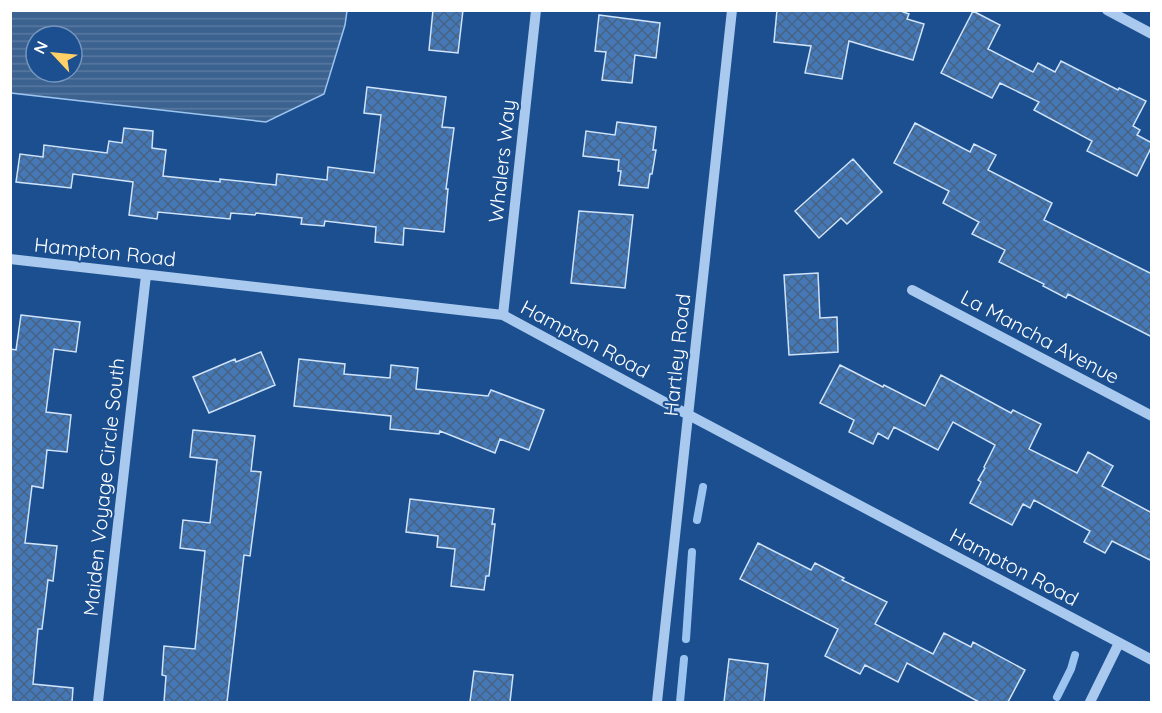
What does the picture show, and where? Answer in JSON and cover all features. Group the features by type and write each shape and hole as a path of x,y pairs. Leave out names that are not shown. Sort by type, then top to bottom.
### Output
{"street":[{"name":"Whalers Way","path":"504,315 536,10"},
{"name":"Hartley Road","path":"657,702 732,10"},
{"path":"1107,10 1152,34"},
{"name":"Hampton Road","path":"10,260 504,315 1152,660"},
{"name":"Maiden Voyage Circle South","path":"98,702 146,275"},
{"name":"La Mancha Avenue","path":"912,290 1152,416"},
{"path":"1090,702 1119,643"}],"water":[{"path":"11,10 347,10 345,25 324,94 266,122 11,93"}],"building":[{"path":"433,10 463,10 458,53 429,50"},
{"path":"777,10 898,10 909,14 907,19 924,24 913,60 849,41 842,79 805,73 811,46 774,42"},
{"path":"973,11 1000,25 988,49 1033,72 1038,63 1055,72 1061,61 1118,90 1119,88 1146,101 1133,126 1140,130 1137,135 1152,143 1152,146 1137,176 1087,151 1092,141 1034,110 1039,102 1000,83 992,98 941,73"},
{"path":"599,15 660,23 656,58 635,55 632,83 602,80 606,52 595,51"},
{"path":"367,87 446,97 442,127 454,128 446,189 448,189 444,232 404,228 403,245 375,242 376,227 325,221 324,226 301,224 302,218 256,213 255,215 231,213 230,219 158,212 157,219 129,215 133,182 73,174 71,188 16,182 20,154 43,157 44,145 107,153 109,141 122,143 124,128 153,131 152,148 166,150 163,176 276,185 277,174 327,180 328,167 374,173 381,115 364,113"},
{"path":"617,122 656,127 653,150 656,150 648,188 619,185 621,171 618,171 619,160 583,156 586,131 615,135"},
{"path":"915,123 970,152 974,144 996,155 988,170 1052,203 1044,220 1152,274 1152,337 1068,294 1066,298 1043,286 1044,284 999,262 1005,250 972,234 979,222 943,203 949,191 894,163"},
{"path":"853,159 882,192 847,224 841,218 819,238 795,211"},
{"path":"579,211 633,215 625,288 571,283"},
{"path":"818,273 820,318 837,317 838,352 789,355 784,275"},
{"path":"21,315 80,322 76,352 54,349 46,412 71,415 67,452 47,450 43,488 32,486 25,543 57,546 53,581 48,580 42,629 38,629 33,684 73,688 72,702 10,702 10,349 16,350"},
{"path":"261,352 275,385 209,413 193,377 235,359 236,362"},
{"path":"299,359 345,364 344,374 390,378 391,365 418,368 416,389 488,396 491,390 544,410 529,450 500,439 495,453 440,431 439,434 390,429 391,416 294,406"},
{"path":"840,365 925,406 941,375 1011,413 1013,410 1041,424 1029,449 1077,473 1088,452 1113,466 1102,486 1152,513 1152,561 1112,541 1105,553 1084,542 1090,531 1034,500 1030,508 1023,504 1012,525 970,503 995,445 953,422 938,450 894,427 888,439 878,433 873,444 849,432 854,420 820,403"},
{"path":"193,430 255,436 251,471 261,472 250,556 244,555 227,702 164,702 166,676 162,675 164,646 195,649 205,551 180,548 183,520 210,523 217,460 190,457"},
{"path":"410,499 494,509 492,524 495,524 489,576 486,576 484,590 451,586 455,549 437,547 438,536 406,532"},
{"path":"758,543 811,570 815,563 844,578 842,580 887,602 875,624 933,654 944,633 971,647 973,642 1025,670 1008,702 979,702 907,663 898,682 865,665 860,674 825,656 838,629 740,579"},
{"path":"729,659 768,664 764,702 724,702"},
{"path":"474,671 513,675 510,702 470,702"}],"waterway":[{"path":"697,520 703,487"},
{"path":"686,639 692,552"},
{"path":"1057,697 1071,669 1075,655"},
{"path":"680,702 684,659"}]}
